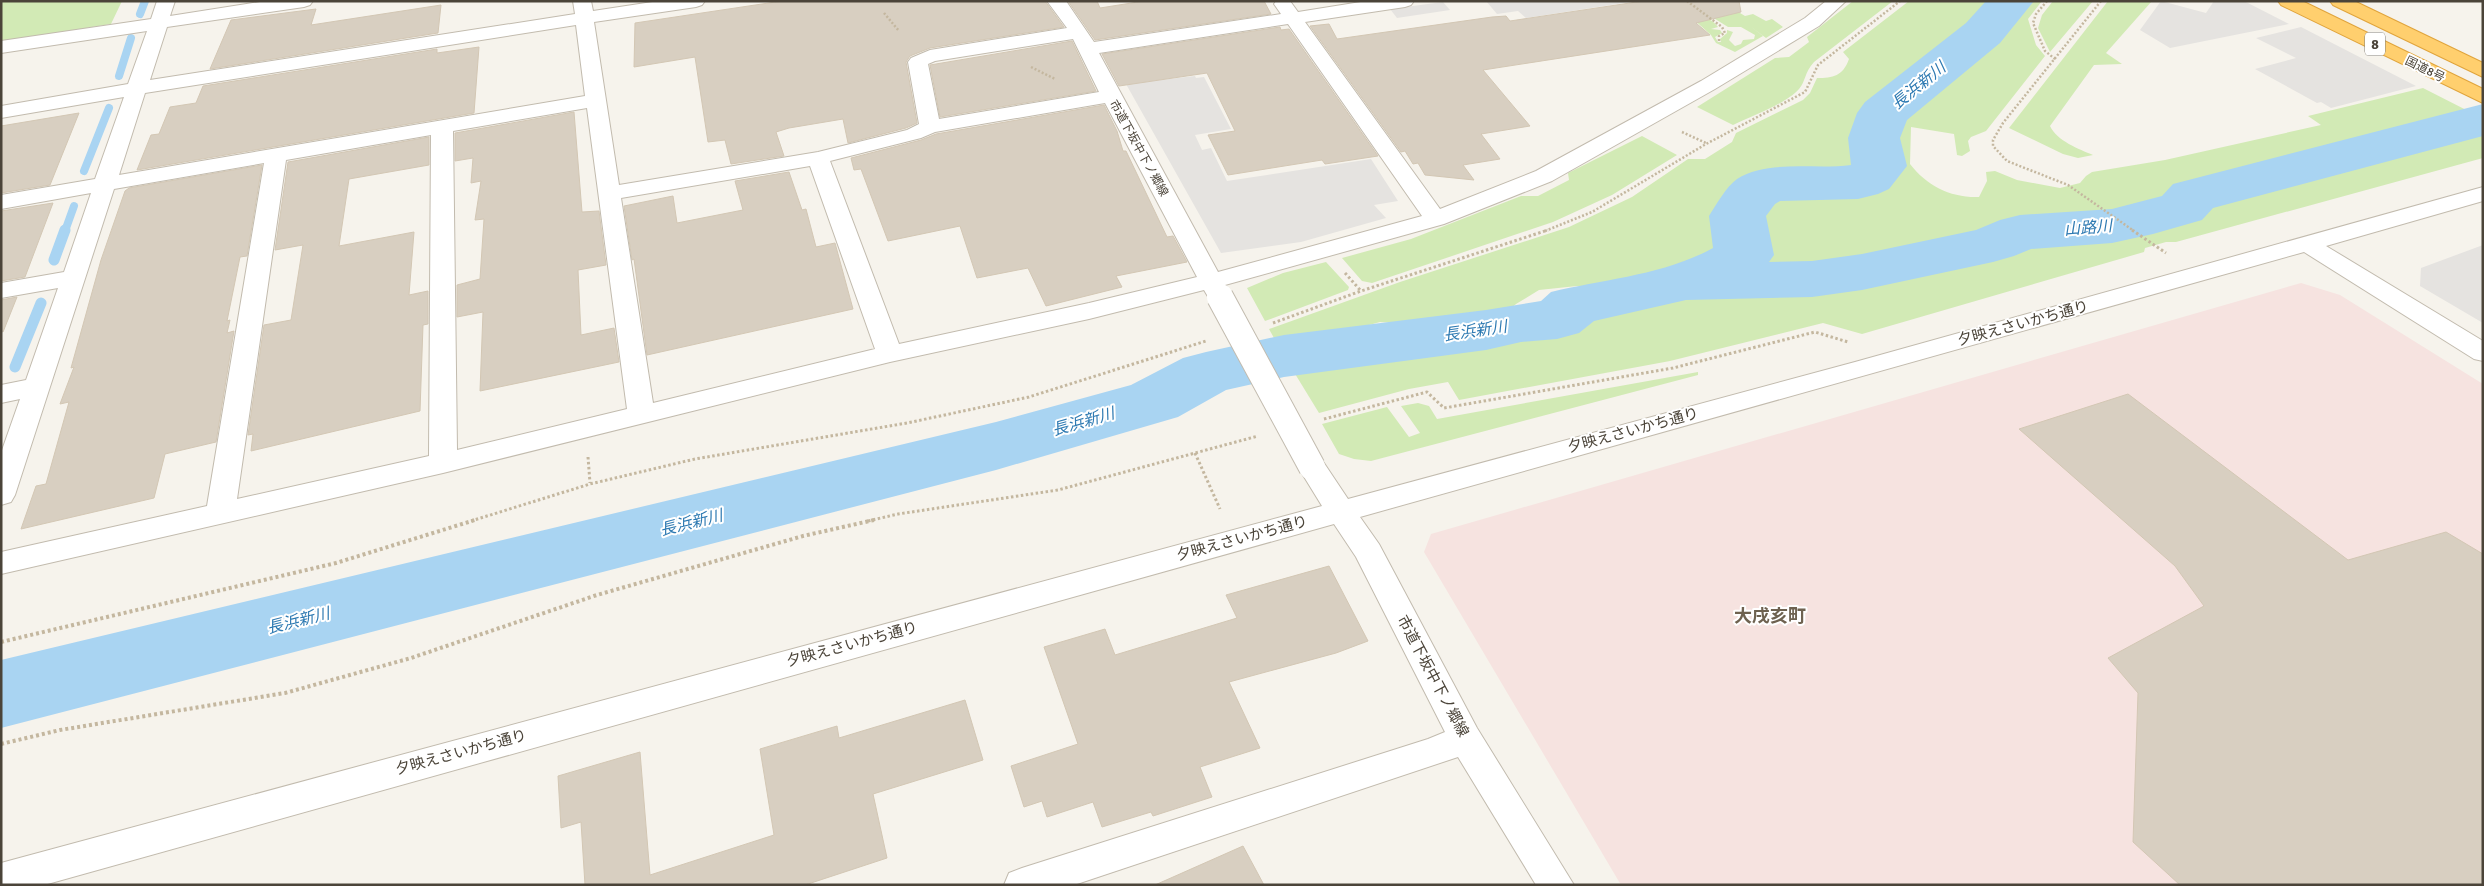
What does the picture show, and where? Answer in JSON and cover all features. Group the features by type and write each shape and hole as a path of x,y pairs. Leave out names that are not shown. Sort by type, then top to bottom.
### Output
{"highway":[{"name":"国道8号","path":"2286,1 2483,97"},
{"name":"国道8号","path":"2339,1 2483,71"}],"street":[{"path":"1,47 162,12 304,1"},
{"path":"1,112 583,10 696,1"},
{"name":"市道下坂中下ノ郷線","path":"1056,1 1083,40 1111,96 1312,467 1368,552 1465,738 1556,885"},
{"path":"1281,1 1436,219"},
{"path":"930,127 918,62 935,55 1294,18 1405,1"},
{"path":"1,563 443,463 890,354 1089,311 1216,288 1283,263 1436,219 1544,176 1708,85 1812,22 1837,1"},
{"path":"583,10 641,414"},
{"path":"1,495 162,12"},
{"path":"610,193 818,158 914,134 930,127 1111,96"},
{"path":"1,202 597,100"},
{"path":"442,126 443,463"},
{"path":"220,514 276,156"},
{"path":"818,158 890,354"},
{"name":"夕映えさいかち通り","path":"1,880 992,606 1342,512 2483,194"},
{"path":"2307,244 2483,353"},
{"path":"1,291 75,277"},
{"path":"1,394 37,386"},
{"path":"1022,885 1080,875 1436,751 1465,738"}],"path":[{"path":"1687,1 1723,29 1725,33 1717,39 1719,41"},
{"path":"1269,325 1361,291 1542,232 1592,212 1706,144 1805,92 1818,65 1900,1"},
{"path":"2047,1 2036,14 2033,23 2045,51 2055,59"},
{"path":"2101,1 2003,122 1993,140 1993,146 2019,168 2057,179 2068,185 2166,253"},
{"path":"884,13 899,31"},
{"path":"1028,65 1058,80"},
{"path":"1698,139 1706,144"},
{"path":"1353,282 1361,291"},
{"path":"1315,421 1427,392 1444,408 1664,370 1815,332 1848,343"},
{"path":"1,642 336,563 590,484 695,459 907,423 1029,397 1211,340"},
{"path":"1,744 60,730 286,693 411,658 598,595 802,536 898,514 1058,490 1260,436"},
{"path":"1195,453 1220,509"}],"shaded area":[{"path":"1486,1 1637,1 1526,18 1518,11 1497,14"},
{"path":"2161,1 2206,13 2214,1 2244,1 2289,24 2170,48 2140,30"},
{"path":"1443,2 1450,10 1397,18 1390,9"},
{"path":"2301,27 2416,86 2331,108 2321,102 2317,103 2255,69 2296,58 2256,38"},
{"path":"1195,76 1196,78 1204,77 1231,129 1195,135 1202,150 1211,148 1227,181 1371,159 1398,201 1374,205 1386,218 1301,242 1221,253 1126,84"},
{"path":"2483,245 2483,323 2420,286 2421,268"},
{"path":"2301,283 2340,295 2483,384 2483,885 1621,885 1424,552 1431,534"}],"green space":[{"path":"1,1 122,1 111,24 1,42"},
{"path":"1720,1 1745,16 1753,14 1766,21 1772,19 1783,27 1766,38 1750,26 1763,36 1735,52 1716,43 1711,35 1692,18 1706,18 1713,22 1718,27 1711,29 1720,30 1722,33 1715,37 1718,42 1721,42 1720,39 1727,33 1727,30 1733,32 1729,40 1735,46 1741,44 1743,40 1754,39 1755,35 1741,27 1728,27 1712,17"},
{"path":"1853,1 1893,1 1814,62 1799,89 1786,100 1733,125 1697,107 1775,58 1789,57 1809,42 1807,37"},
{"path":"1909,1 2004,1 1972,34 1904,90 1885,101 1879,101 1871,106 1866,121 1857,129 1870,157 1867,170 1857,177 1847,179 1761,178 1739,184 1748,193 1726,218 1739,252 1734,257 1696,274 1663,277 1641,285 1600,289 1577,286 1539,290 1516,304 1507,312 1505,318 1483,324 1413,335 1396,323 1380,322 1336,334 1318,342 1280,349 1269,329 1400,282 1569,227 1632,197 1688,159 1705,159 1732,142 1736,133 1803,100 1810,93 1817,78 1837,75 1844,69 1849,59 1843,52"},
{"path":"2020,1 2042,1 2028,19 2036,45 2045,56 1986,131 1971,137 1968,141 1970,151 1962,156 1957,155 1954,134 1911,127 1910,164 1924,179 1949,193 1979,197 1987,181 1986,172 1995,171 2017,180 2060,188 2080,183 2092,172 2165,160 2321,125 2308,116 2423,88 2480,117 2435,121 2356,147 2187,187 2167,194 2166,209 2106,222 2020,229 1993,239 1832,271 1781,277 1766,273 1757,276 1712,280 1708,276 1731,269 1749,255 1742,223 1744,212 1757,200 1777,189 1835,190 1867,186 1875,183 1888,167 1886,144 1891,116 1906,106 1983,41"},
{"path":"2053,1 2093,1 2050,52 2038,28 2042,15"},
{"path":"2108,1 2152,1 2106,53 2122,64 2094,65 2050,126 2063,140 2093,155 2078,158 2063,154 2009,128"},
{"path":"2483,125 2483,158 2176,242 2166,242 2145,248 2144,252 1862,334 1823,323 1670,361 1459,400 1448,382 1409,389 1319,413 1289,364 1319,358 1417,349 1471,336 1519,328 1535,332 1561,330 1586,321 1605,309 1626,306 1680,290 1792,288 1830,285 1851,278 1892,274 1985,250 2024,236 2115,230 2142,225 2188,212 2197,205 2210,200 2285,183 2416,148 2439,141 2448,135"},
{"path":"1642,136 1677,155 1612,195 1553,222 1372,283 1362,281 1342,258 1411,239 1521,196 1538,196 1569,180 1568,173"},
{"path":"1326,262 1349,287 1348,290 1265,321 1247,288 1283,273"},
{"path":"1698,372 1698,375 1371,461 1354,459 1339,454 1322,424 1387,407 1409,437 1420,433 1401,406 1418,403 1429,406 1437,419"}],"building":[{"path":"782,1 1045,1 1064,27 930,48 910,56 906,62 917,123 906,128 848,143 843,119 789,128 776,132 784,156 731,164 725,140 708,142 695,57 634,67 635,23"},
{"path":"1068,1 1097,1 1100,8 1144,1 1264,1 1271,14 1095,40"},
{"path":"1643,1 1739,1 1741,12 1696,23 1710,35 1483,70 1530,126 1481,134 1500,159 1463,165 1474,180 1425,175 1418,163 1413,164 1405,151 1401,152 1310,26 1329,24 1337,39 1492,17 1506,16 1510,21"},
{"path":"441,5 438,33 210,69 231,20 316,9 311,25"},
{"path":"1280,27 1281,30 1289,29 1378,156 1325,164 1322,160 1228,175 1208,135 1235,131 1207,73 1119,86 1102,54"},
{"path":"1072,41 1096,91 940,117 930,65"},
{"path":"479,47 474,113 137,170 151,135 159,134 170,107 196,103 203,86 437,49 437,53"},
{"path":"1104,105 1117,131 1123,151 1126,151 1167,237 1173,236 1187,262 1116,276 1122,287 1046,306 1028,268 977,278 960,226 888,241 861,169 854,170 851,158 921,140 936,134"},
{"path":"574,112 582,212 599,211 606,265 578,270 581,335 614,328 619,362 480,391 483,312 457,317 457,285 480,279 484,219 475,220 481,181 471,183 473,158 455,161 455,133"},
{"path":"79,113 50,185 1,193 1,126"},
{"path":"429,137 429,165 349,179 339,246 414,232 409,295 428,291 428,324 423,325 420,411 251,451 253,434 248,435 264,325 291,320 303,245 275,250 288,162"},
{"path":"262,165 247,256 240,257 227,321 230,320 227,333 234,331 216,442 165,454 154,498 21,529 36,486 46,484 69,402 60,404 74,367 71,368 101,260 125,191 129,188"},
{"path":"789,172 802,210 806,209 816,247 835,243 853,309 647,355 634,259 632,260 624,206 673,196 677,223 743,210 735,181"},
{"path":"53,203 25,277 1,281 1,211"},
{"path":"17,297 3,332 1,331 1,300"},
{"path":"2128,394 2348,560 2446,532 2483,554 2483,885 2180,885 2133,842 2138,693 2108,658 2204,606 2175,566 2019,429"},
{"path":"1329,566 1368,641 1336,653 1229,682 1260,748 1200,767 1212,797 1153,816 1151,812 1102,827 1093,802 1047,817 1042,801 1024,807 1011,766 1078,744 1044,647 1105,629 1115,655 1237,618 1226,595"},
{"path":"965,700 983,760 873,794 887,858 805,885 585,885 581,822 561,828 558,776 640,752 650,875 774,835 760,749 837,726 839,738"},
{"path":"1243,846 1264,885 1155,885"}],"waterway":[{"path":"140,14 145,1"},
{"name":"長浜新川","path":"1,694 996,446 1154,401 1206,373 1284,356 1486,330 1521,322 1557,319 1573,306 1683,282 1721,268 1744,255 1737,216 1755,192 1769,185 1858,182 1870,177 1880,166 1875,151 1874,138 1883,113 1983,33 2011,1"},
{"path":"119,76 131,38"},
{"path":"84,171 109,108"},
{"name":"山路川","path":"1690,282 1812,279 1862,272 1993,244 2020,232 2112,226 2182,208 2193,196 2483,120"},
{"path":"65,231 74,206"},
{"path":"54,260 65,230"},
{"path":"15,367 41,303"}],"district":[{"name":"大戌亥町","path":"1770,616"}]}
